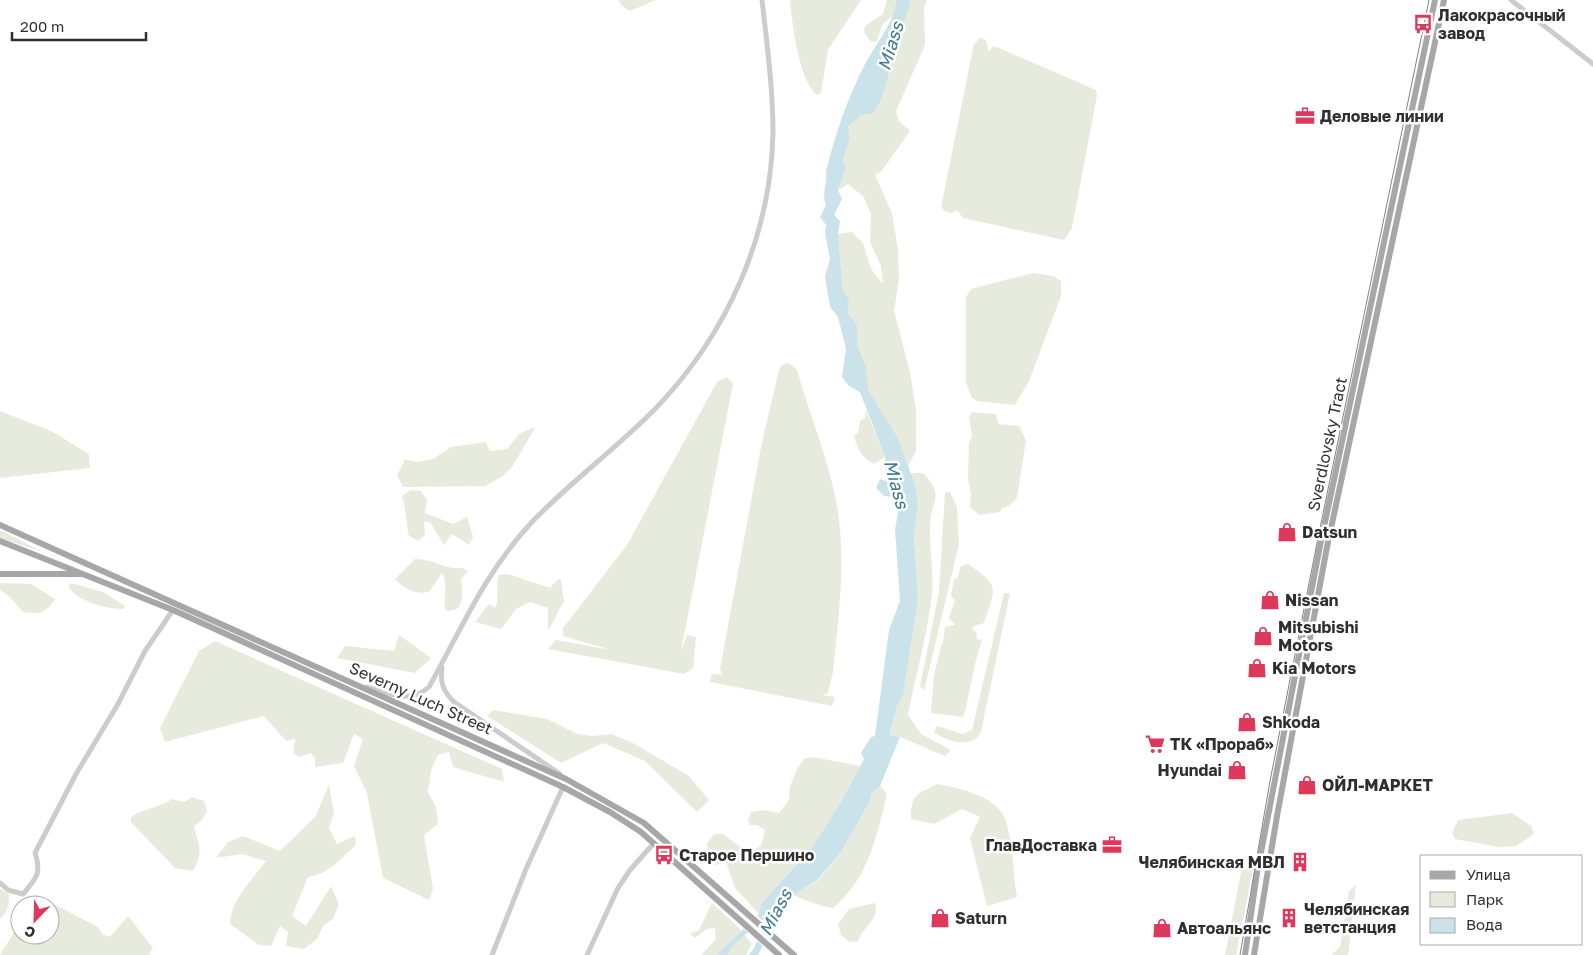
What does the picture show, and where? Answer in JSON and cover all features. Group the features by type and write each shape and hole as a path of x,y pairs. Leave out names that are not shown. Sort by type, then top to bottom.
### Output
{"main road":[{"name":"Sverdlovsky Tract","path":"1245,955 1257,873 1320,546 1436,0"},
{"name":"Sverdlovsky Tract","path":"1254,955 1277,816 1327,547 1444,0"},
{"name":"Severny Luch Street","path":"0,526 566,778 644,823 794,955"},
{"name":"Severny Luch Street","path":"0,541 173,610 563,786 610,812 654,843 779,955"},
{"path":"0,574 50,573 87,575"}],"street":[{"path":"362,686 407,698 421,694 429,687 488,576 530,524 655,409 692,368 710,340 736,292 758,233 766,197 772,142 772,106 762,0"},
{"path":"1511,0 1593,64"},
{"path":"0,883 8,890 22,894 37,877 40,866 35,853 76,774 118,704 146,651 173,610"},
{"path":"442,664 441,684 445,693 454,702 566,778"},
{"path":"492,955 526,869 563,786"},
{"path":"587,955 618,888 630,870 654,843"}],"green space":[{"path":"618,0 656,0 630,11 622,6"},
{"path":"790,0 861,0 828,50 821,93 817,95 805,78 801,65"},
{"path":"887,0 900,0 897,11 882,25 877,41 871,42 864,32 865,26 883,14"},
{"path":"911,0 927,0 924,8 925,45 896,111 899,121 910,131 881,172 875,175 892,213 898,250 899,279 894,311 910,372 916,410 916,451 908,466 898,438 867,390 866,366 857,345 857,325 848,313 849,299 843,290 838,234 852,232 863,243 871,269 883,284 881,266 870,242 871,214 863,196 848,184 838,190 846,168 843,159 850,138 848,126 862,114"},
{"path":"980,38 986,40 989,52 993,46 999,48 1096,90 1097,95 1072,228 1064,240 963,218 957,210 952,213 946,212 941,207 974,44"},
{"path":"1033,273 1053,276 1061,281 1061,296 1029,381 1015,405 977,401 972,398 966,383 966,297 971,289"},
{"path":"787,363 797,370 827,464 839,520 841,577 837,634 833,672 828,693 822,695 835,697 832,706 710,682 712,674 722,675 720,669 762,442 779,370 782,365"},
{"path":"727,377 733,384 681,651 687,635 696,637 693,668 684,674 548,649 556,640 611,650 563,636 563,628 627,545 717,382"},
{"path":"866,410 885,457 874,464 861,453 854,436 858,433 860,421 865,418"},
{"path":"0,411 51,431 89,454 90,468 0,478"},
{"path":"972,412 996,414 998,424 1019,426 1026,440 1017,498 1009,506 1002,508 1000,512 979,515 970,507 971,494 968,480 969,443 972,436 969,417"},
{"path":"535,428 512,467 503,476 485,486 403,487 397,475 404,459 416,462 433,459 451,447 486,442 490,451 507,449 519,434"},
{"path":"910,473 923,473 934,488 935,499 930,526 931,602 908,715 921,734 951,750 945,756 900,737 889,735 897,706 903,696 918,600 914,535 918,506 916,488"},
{"path":"411,490 421,491 427,500 425,513 453,524 467,517 473,537 469,545 452,534 444,545 430,522 424,522 425,535 418,541 409,536 402,496"},
{"path":"950,492 957,507 959,544 924,691 920,686 939,592 945,493"},
{"path":"0,530 43,552 0,538"},
{"path":"415,559 426,560 453,568 462,568 468,571 461,579 462,596 456,609 452,611 445,610 445,582 442,573 429,592 424,593 410,590 402,586 395,579"},
{"path":"968,564 986,577 993,594 984,623 974,626 972,629 976,632 977,639 982,640 965,712 963,717 931,713 934,675 943,643 945,627 955,625 949,618 955,600 951,596 954,579 957,579 961,566"},
{"path":"508,574 550,588 558,579 561,580 564,602 548,630 548,608 530,602 516,609 501,629 475,622 489,604 495,608 499,575"},
{"path":"0,583 31,584 55,599 42,612 23,612 9,596 0,590"},
{"path":"71,583 103,592 125,606 123,609 108,608 84,600 68,586"},
{"path":"1004,593 1010,593 981,732 972,741 959,742 945,739 934,732 937,726 963,734 972,730"},
{"path":"399,635 431,658 415,673 337,658 345,646 394,651"},
{"path":"215,641 502,769 504,782 453,767 449,752 438,755 431,770 428,792 436,807 438,824 424,835 433,889 429,900 383,878 367,793 354,766 363,739 354,734 343,763 315,767 315,758 311,753 300,757 293,753 295,739 286,741 264,716 165,742 160,728 199,651"},
{"path":"493,710 547,719 577,734 593,736 611,734 633,743 689,776 709,800 697,812 645,761 603,743 561,763 487,716"},
{"path":"813,757 860,766 842,800 813,846 761,904 759,914 735,888 726,862 715,865 708,856 707,843 714,834 723,834 746,851 750,852 761,846 765,830 757,825 750,825 748,821 751,812 764,810 779,813 789,800 790,787 797,769 804,759"},
{"path":"937,784 977,795 995,805 1002,812 1010,839 1017,897 987,906 970,838 980,817 962,809 934,824 911,819 912,805 916,796"},
{"path":"329,785 334,813 329,828 337,844 355,836 356,845 322,873 308,877 292,916 306,926 331,886 339,904 333,919 323,926 317,939 304,949 286,946 288,932 280,926 271,946 259,945 230,924 231,915 238,898 266,861 242,854 216,858 228,842 243,836 280,851 315,817"},
{"path":"880,786 887,794 875,841 863,870 845,897 833,908 825,907 794,895 818,880 841,852 870,801 871,794"},
{"path":"192,797 204,801 207,811 202,820 194,826 199,844 199,853 193,871 175,868 131,822 131,817 136,814 172,799 184,802"},
{"path":"1512,813 1531,826 1534,834 1516,846 1499,847 1455,839 1452,833 1458,820"},
{"path":"1242,867 1253,869 1236,955 1225,955"},
{"path":"1356,885 1348,955 1331,955 1340,947 1349,891"},
{"path":"0,889 9,894 9,901 5,914 0,919"},
{"path":"712,903 738,927 752,944 746,955 701,955 716,939 715,928 707,929 695,938 690,934 699,930"},
{"path":"875,903 875,914 858,941 850,942 841,935 838,924 849,909"},
{"path":"60,907 98,927 102,934 110,937 128,916 153,948 149,955 0,955 10,939 10,945 60,945"}],"water":[{"name":"Miass","path":"897,0 911,0 881,99 873,113 862,115 848,126 850,138 843,159 846,168 838,190 842,199 834,215 840,221 838,234 843,290 849,299 848,313 857,325 857,345 866,366 868,390 898,438 916,488 918,506 914,535 918,600 903,696 897,706 889,735 900,737 880,786 871,794 870,801 841,852 817,880 794,895 778,917 758,955 749,955 754,948 766,917 732,946 727,955 717,955 759,914 761,904 813,846 842,800 864,759 861,753 871,737 875,736 889,630 900,601 895,529 899,508 893,497 884,496 876,488 880,479 886,481 885,457 860,392 849,386 842,377 846,349 838,317 830,307 825,277 830,259 825,233 826,225 820,217 826,205 824,197 826,172 842,118 864,66 892,17"}],"pier":[{"path":"755,914 774,931 765,948 755,939 761,925 750,934 741,927"}],"tram line":[{"path":"1240,955 1270,781 1319,533 1429,0"}],"place":[{"name":"Лакокрасочный завод","path":"1423,24"},
{"name":"Деловые линии","path":"1305,116"},
{"name":"Datsun","path":"1287,532"},
{"name":"Nissan","path":"1270,600"},
{"name":"Mitsubishi Motors","path":"1263,636"},
{"name":"Kia Motors","path":"1257,668"},
{"name":"Shkoda","path":"1247,722"},
{"name":"ТК «Прораб»","path":"1155,744"},
{"name":"Hyundai","path":"1237,770"},
{"name":"ОЙЛ-МАРКЕТ","path":"1307,785"},
{"name":"ГлавДоставка","path":"1112,845"},
{"name":"Старое Першино","path":"664,855"},
{"name":"Челябинская МВЛ","path":"1300,862"},
{"name":"Saturn","path":"940,918"},
{"name":"Челябинская ветстанция","path":"1289,918"},
{"name":"Автоальянс","path":"1162,928"}]}
